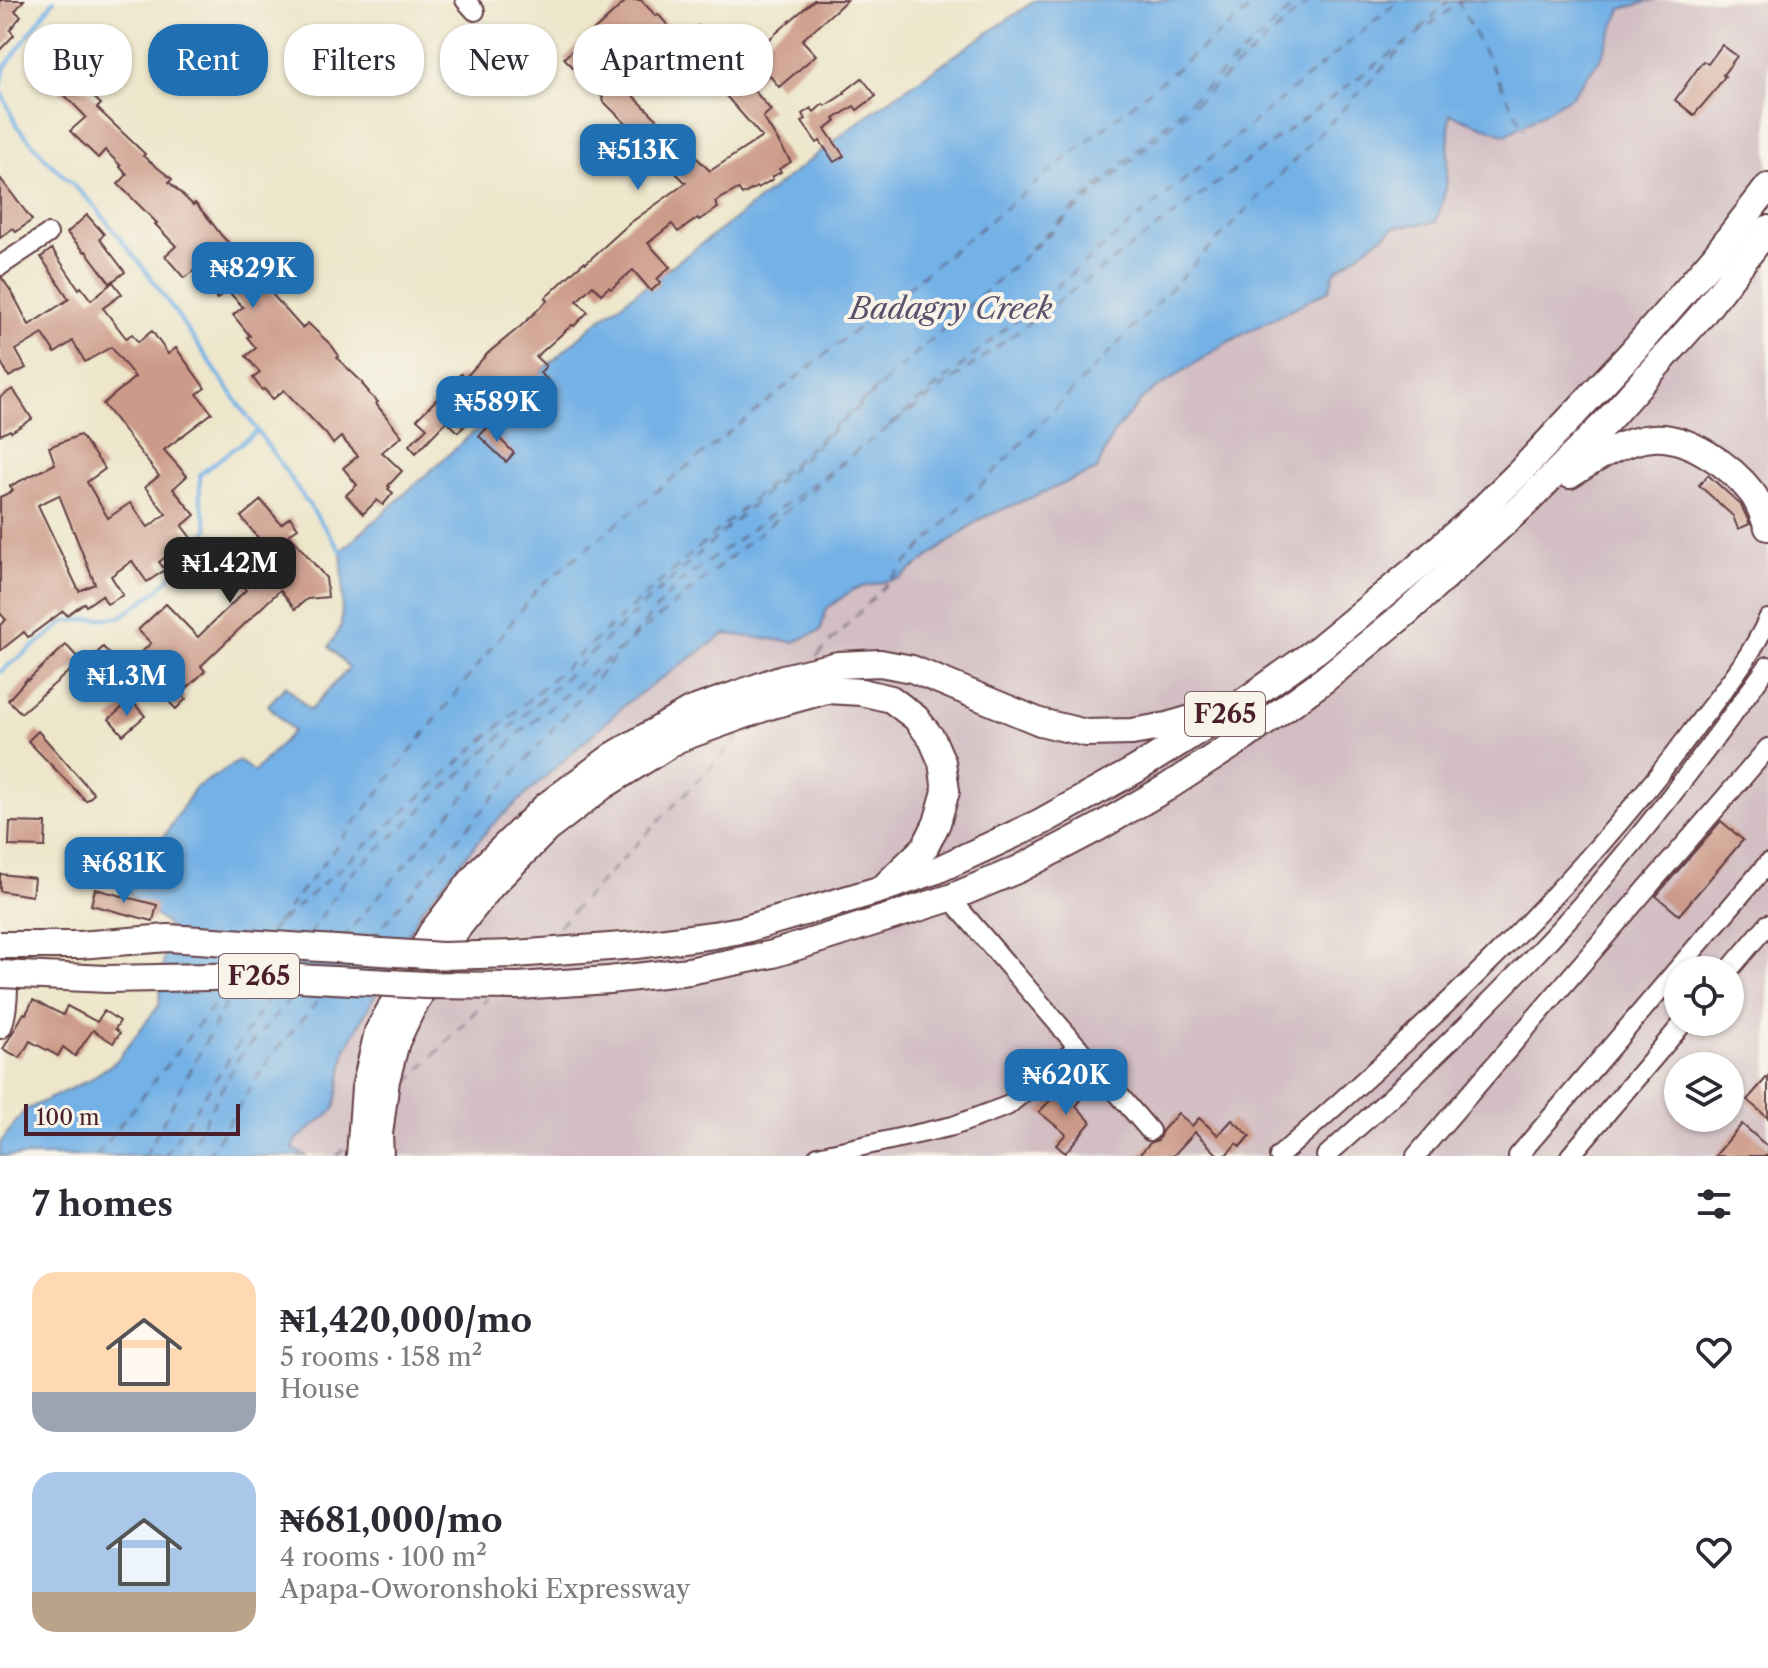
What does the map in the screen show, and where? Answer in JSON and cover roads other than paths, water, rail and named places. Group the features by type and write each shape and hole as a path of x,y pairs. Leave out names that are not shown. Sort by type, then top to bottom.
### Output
{"highway":[{"name":"F265","path":"0,947 168,938 442,956 636,945 746,929 937,870 1041,822 1135,770 1239,705 1317,650 1412,572 1519,473 1632,352 1715,256 1768,187"},
{"name":"F265","path":"0,974 107,979 261,976 426,985 518,986 609,980 689,971 773,954 950,898 1019,869 1166,788 1245,737 1324,680 1407,612 1526,503 1609,419 1701,316 1768,229"},
{"path":"1526,503 1597,457 1626,444 1655,437 1685,442 1708,454 1754,495 1768,527"},
{"path":"360,1156 365,1088 378,1032 432,932 481,869 546,806 613,756 690,711 783,678 838,665 880,663 912,669 1040,722 1086,733 1132,732 1167,726 1239,705"},
{"path":"380,1156 379,1134 386,1080 396,1042 456,930 491,886 546,830 603,786 678,739 769,706 827,690 861,692 891,699 916,718 932,739 942,762 946,791 937,823 925,847 882,889"}],"main road":[{"path":"0,947 5,973 5,1001 0,1027"}],"street":[{"path":"0,266 48,234"},
{"path":"1279,1156 1376,1071 1584,865 1670,761 1727,684 1768,619"},
{"path":"1326,1156 1403,1088 1537,953 1664,803 1768,666"},
{"path":"1416,1156 1768,748"},
{"path":"1518,1156 1768,863"},
{"path":"950,898 1150,1131"},
{"path":"1741,956 1768,924"},
{"path":"1570,1156 1672,1036"},
{"path":"818,1156 953,1126 1007,1106 1078,1047"}],"water":[{"name":"Badagry Creek","path":"1036,0 1655,0 1621,9 1602,56 1572,96 1506,135 1450,114 1446,188 1436,222 1395,227 1335,271 1329,290 1226,343 1145,396 1112,435 1097,470 980,519 900,578 854,589 827,608 820,631 794,642 725,634 628,702 489,828 421,910 346,1049 335,1109 296,1140 293,1149 307,1156 0,1156 0,1143 25,1110 89,1080 116,1061 159,1005 167,925 128,893 195,788 239,761 254,772 293,731 268,705 286,686 310,710 349,668 329,647 341,626 341,551 595,323 866,116"}],"waterway":[{"path":"54,0 5,67 0,89 17,126 94,205 152,279 341,551"},
{"path":"0,672 67,621 120,617 157,591 191,554 208,529 200,498 200,474 256,432"}]}
